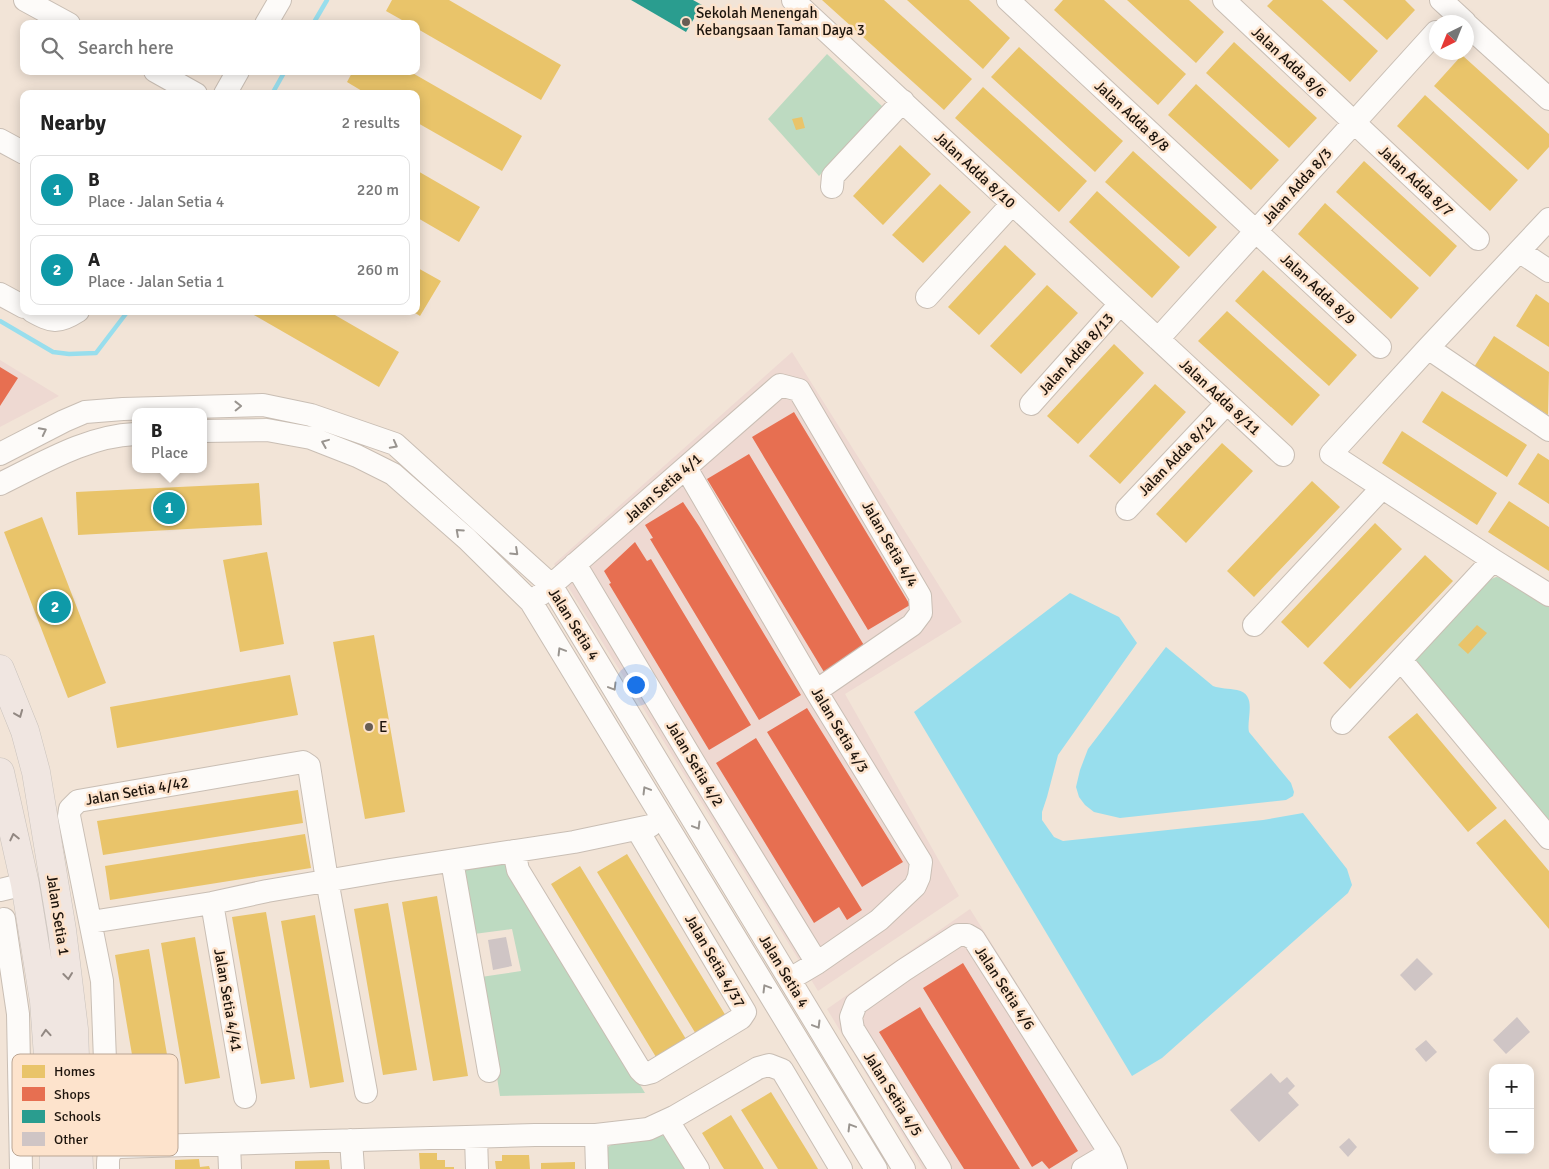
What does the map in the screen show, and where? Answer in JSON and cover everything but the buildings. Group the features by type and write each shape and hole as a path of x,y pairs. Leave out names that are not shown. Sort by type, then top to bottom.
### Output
{"main road":[{"name":"Jalan Setia 1","path":"0,669 25,731 36,772 62,930 74,1028 75,1054"},
{"name":"Jalan Setia 1","path":"0,772 12,887 44,1000 48,1054"},
{"path":"12,887 38,876 45,862 43,821"},
{"path":"12,887 40,891 51,904 62,930"},
{"name":"Jalan Setia 1","path":"54,1156 54,1169"},
{"name":"Jalan Setia 1","path":"78,1156 78,1169"}],"street":[{"path":"25,0 62,20"},
{"path":"268,20 280,0"},
{"name":"Jalan Adda 8/10","path":"792,0 1158,339"},
{"name":"Jalan Adda 8/8","path":"1008,0 1256,232"},
{"name":"Jalan Adda 8/6","path":"1224,0 1354,123"},
{"path":"1456,14 1549,99"},
{"name":"Jalan Adda 8/3","path":"1158,339 1429,40"},
{"path":"162,75 189,90"},
{"path":"227,90 236,75"},
{"path":"832,187 833,176 903,101"},
{"name":"Jalan Adda 8/7","path":"1354,123 1478,240"},
{"path":"0,140 20,152"},
{"path":"927,297 1012,204"},
{"path":"1549,219 1331,454 1549,595"},
{"name":"Jalan Adda 8/9","path":"1256,232 1380,347"},
{"path":"1519,251 1549,271"},
{"path":"0,294 20,305"},
{"name":"Jalan Adda 8/13","path":"1031,404 1120,304"},
{"path":"39,315 49,321 64,320 72,315"},
{"name":"Jalan Adda 8/11","path":"1158,339 1283,455"},
{"path":"1428,348 1549,430"},
{"name":"Jalan Setia 4/1","path":"531,602 780,386 799,390"},
{"name":"Jalan Setia 4/4","path":"799,390 920,596 921,613 912,625 816,691"},
{"name":"Jalan Adda 8/12","path":"1127,508 1227,403"},
{"name":"Jalan Setia 4","path":"170,408 263,406 311,415 395,444 551,585 904,1169"},
{"name":"Jalan Setia 4","path":"0,454 85,412 132,409"},
{"name":"Jalan Setia 4","path":"207,431 267,430 311,438 358,456 393,474 467,539 531,602 876,1169"},
{"path":"0,484 75,447 132,434"},
{"name":"Jalan Setia 4/3","path":"686,468 816,691 921,862 920,877 916,886 879,920 817,963 790,979"},
{"path":"1254,625 1382,488"},
{"path":"1342,724 1493,560"},
{"name":"Jalan Setia 4/2","path":"575,564 690,758 817,963"},
{"path":"1401,660 1549,838"},
{"name":"Jalan Setia 4/42","path":"105,1054 102,981 69,816 70,809 78,801 303,762 309,766 327,880 366,1092"},
{"path":"91,922 212,903 327,880 514,851 665,823"},
{"name":"Jalan Setia 4/37","path":"514,851 518,870 644,1074 652,1072 741,1018 745,1012 637,829"},
{"path":"452,861 489,1071"},
{"name":"Jalan Setia 4/41","path":"212,903 245,1097"},
{"path":"4,919 12,1054"},
{"name":"Jalan Setia 4/6","path":"851,1017 856,1004 958,935 967,935 974,939 1113,1161"},
{"name":"Jalan Setia 4/5","path":"851,1017 853,1030 940,1169"},
{"path":"178,1145 290,1141 596,1135 648,1130 668,1121 758,1068 769,1065 782,1070 841,1169"},
{"path":"668,1121 698,1169"},
{"path":"596,1135 597,1169"},
{"path":"476,1137 477,1169"},
{"path":"352,1140 353,1169"},
{"path":"229,1144 230,1169"},
{"path":"20,1156 21,1169"},
{"path":"1083,1169 1113,1161"}],"shaded area":[{"path":"792,352 962,622 845,694 959,896 818,991 554,564"},
{"path":"0,360 59,396 0,427"},
{"path":"970,909 1120,1148 1128,1169 923,1169 827,1009"}],"green space":[{"path":"827,54 884,108 819,176 768,119"},
{"path":"1496,577 1503,578 1549,606 1549,824 1415,660 1489,580"},
{"path":"507,864 645,1093 500,1096 481,977 521,971 512,929 474,934 462,877 469,865"},
{"path":"666,1135 691,1169 607,1169 606,1148 620,1140"}],"water":[{"path":"1070,593 1119,617 1137,643 1058,755 1042,812 1042,820 1054,837 1063,841 1263,820 1303,813 1347,869 1352,885 1348,893 1162,1058 1132,1076 914,712"},
{"path":"1166,647 1213,686 1237,690 1247,696 1250,708 1249,732 1291,783 1294,792 1293,796 1286,800 1120,818 1094,812 1085,805 1079,797 1076,787 1088,749"}],"waterway":[{"path":"315,20 327,0"},
{"path":"274,90 283,75"},
{"path":"0,321 53,352 69,354 96,353 125,315"}],"place":[{"name":"Sekolah Menengah Kebangsaan Taman Daya 3","path":"686,22"},
{"name":"B","path":"169,508"},
{"name":"A","path":"55,607"},
{"name":"E","path":"369,727"}]}
